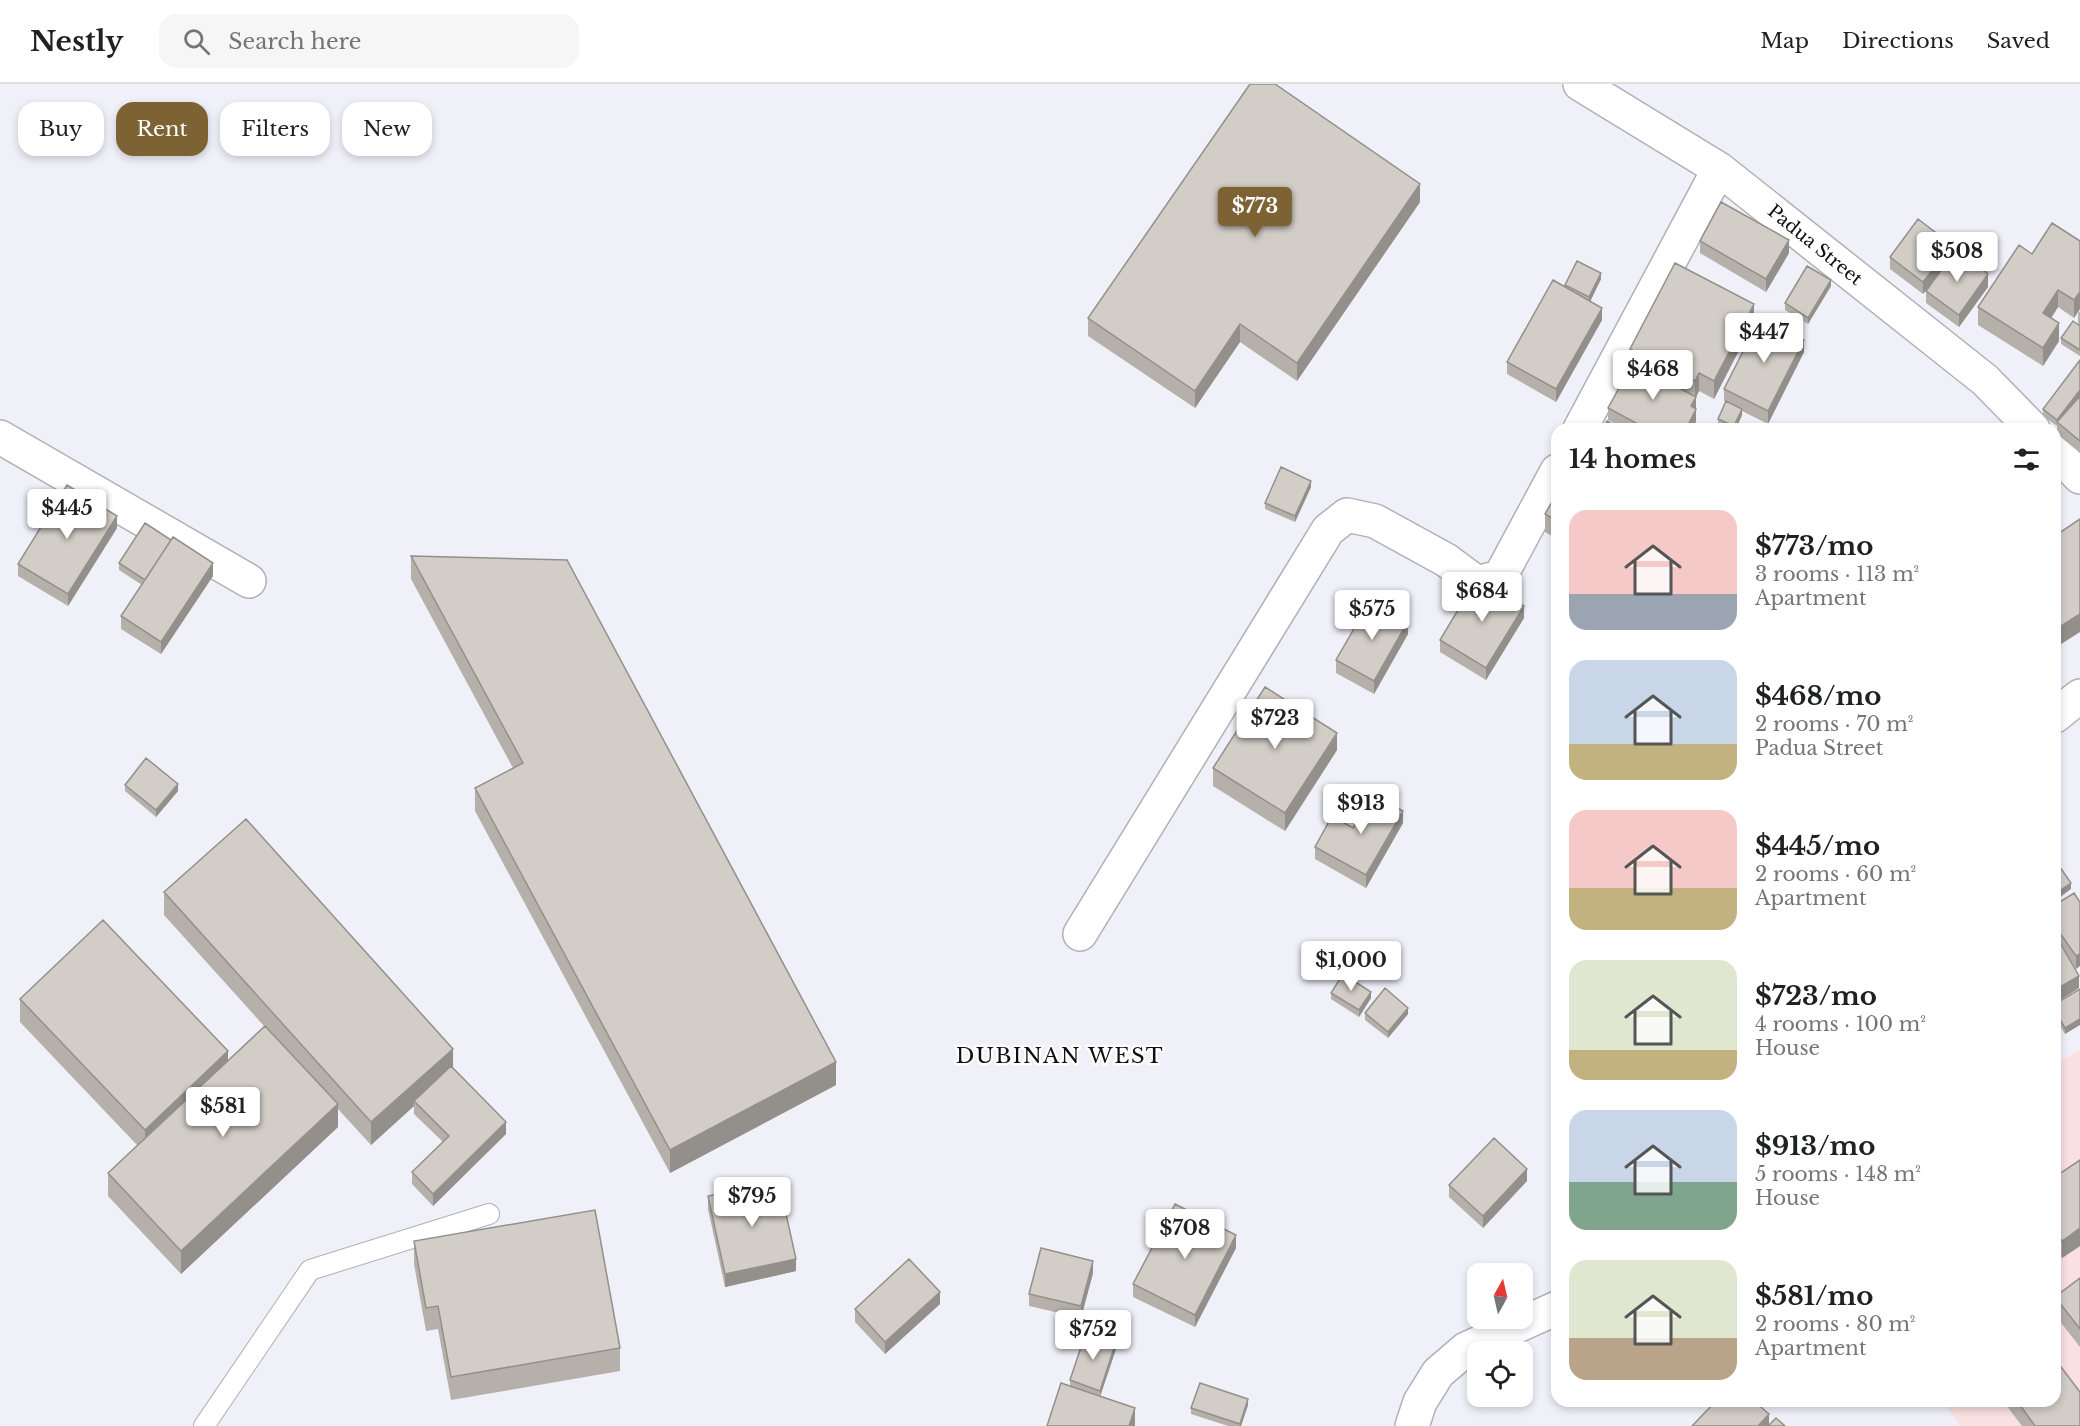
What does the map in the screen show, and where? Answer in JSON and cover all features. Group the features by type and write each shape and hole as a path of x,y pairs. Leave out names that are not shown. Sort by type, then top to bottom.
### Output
{"street":[{"name":"Padua Street","path":"1580,84 1719,169 1985,380 2027,423"},
{"path":"1583,423 1719,169"},
{"path":"0,437 249,581"},
{"path":"2061,457 2080,477"},
{"path":"1080,934 1329,530 1347,515 1375,520 1446,560 1477,583 1500,578 1551,482"},
{"path":"2061,711 2080,696"},
{"path":"1412,1426 1420,1402 1438,1372 1466,1349 1551,1311"}],"lane":[{"path":"204,1426 310,1270 489,1214"}],"shaded area":[{"path":"2080,1049 2080,1426 1961,1426 1947,1407 2061,1407 2061,1061"}],"building":[{"path":"1250,84 1275,84 1420,184 1297,363 1240,324 1195,391 1088,318"},
{"path":"1721,202 1789,240 1766,279 1700,241"},
{"path":"1918,219 1952,245 1923,282 1890,257"},
{"path":"2052,223 2080,241 2080,292 2074,300 2058,290 2043,313 2059,323 2043,348 1978,307 2019,245 2032,254"},
{"path":"1956,250 1988,274 1959,315 1926,291"},
{"path":"1577,261 1601,273 1589,297 1565,285"},
{"path":"1675,263 1754,304 1714,381 1699,373 1695,381 1630,349"},
{"path":"1807,266 1831,280 1808,318 1785,303"},
{"path":"1553,280 1602,308 1556,389 1507,362"},
{"path":"1760,318 1804,340 1768,411 1724,389"},
{"path":"2073,321 2080,326 2080,350 2061,338"},
{"path":"2080,360 2080,390 2057,420 2043,409"},
{"path":"1633,363 1696,397 1691,406 1696,409 1689,423 1636,423 1608,408"},
{"path":"2080,396 2080,441 2057,422"},
{"path":"1726,401 1742,409 1735,423 1727,423 1718,419"},
{"path":"1281,467 1311,481 1295,516 1265,503"},
{"path":"67,485 117,516 68,594 18,564"},
{"path":"1551,504 1551,518 1545,514"},
{"path":"2080,519 2080,614 2061,626 2061,532"},
{"path":"145,523 171,540 145,580 119,563"},
{"path":"173,537 213,563 161,642 121,616"},
{"path":"411,556 567,560 836,1062 670,1150 475,788 523,763"},
{"path":"1477,578 1524,606 1486,668 1440,640"},
{"path":"1370,601 1408,621 1374,681 1336,660"},
{"path":"1265,687 1337,733 1285,813 1213,768"},
{"path":"146,758 178,784 156,810 125,785"},
{"path":"1373,794 1403,811 1366,875 1315,847 1332,816 1353,828"},
{"path":"246,819 453,1049 371,1122 164,892"},
{"path":"2061,869 2071,883 2061,890"},
{"path":"2074,893 2080,902 2080,954 2076,956 2061,935 2061,901"},
{"path":"103,920 228,1051 145,1130 20,999"},
{"path":"2061,944 2079,976 2061,986"},
{"path":"1343,974 1371,992 1359,1010 1331,993"},
{"path":"1385,988 1408,1008 1388,1032 1365,1013"},
{"path":"2080,989 2080,1019 2065,1028 2061,1021 2061,1000"},
{"path":"265,1026 338,1104 181,1251 108,1173"},
{"path":"451,1066 506,1122 433,1194 412,1172 449,1136 414,1101"},
{"path":"1494,1138 1527,1169 1483,1216 1449,1185"},
{"path":"2080,1160 2080,1228 2062,1241 2061,1240 2061,1173"},
{"path":"779,1182 796,1259 725,1274 708,1196"},
{"path":"1175,1204 1236,1235 1195,1315 1133,1284"},
{"path":"595,1210 620,1348 451,1377 438,1306 426,1308 414,1241"},
{"path":"1041,1248 1093,1261 1081,1306 1029,1294"},
{"path":"909,1259 940,1292 885,1342 855,1309"},
{"path":"2080,1278 2080,1329 2061,1305 2061,1292"},
{"path":"1086,1332 1116,1342 1100,1391 1070,1380"},
{"path":"2061,1367 2080,1392 2080,1426 2035,1426 2021,1407 2061,1407"},
{"path":"1061,1383 1135,1408 1129,1426 1047,1426"},
{"path":"1200,1383 1248,1399 1240,1424 1191,1408"},
{"path":"1710,1407 1761,1407 1769,1414 1758,1426 1692,1426"},
{"path":"1776,1418 1785,1426 1768,1426"}],"district":[{"name":"DUBINAN WEST","path":"1060,1056"}]}
